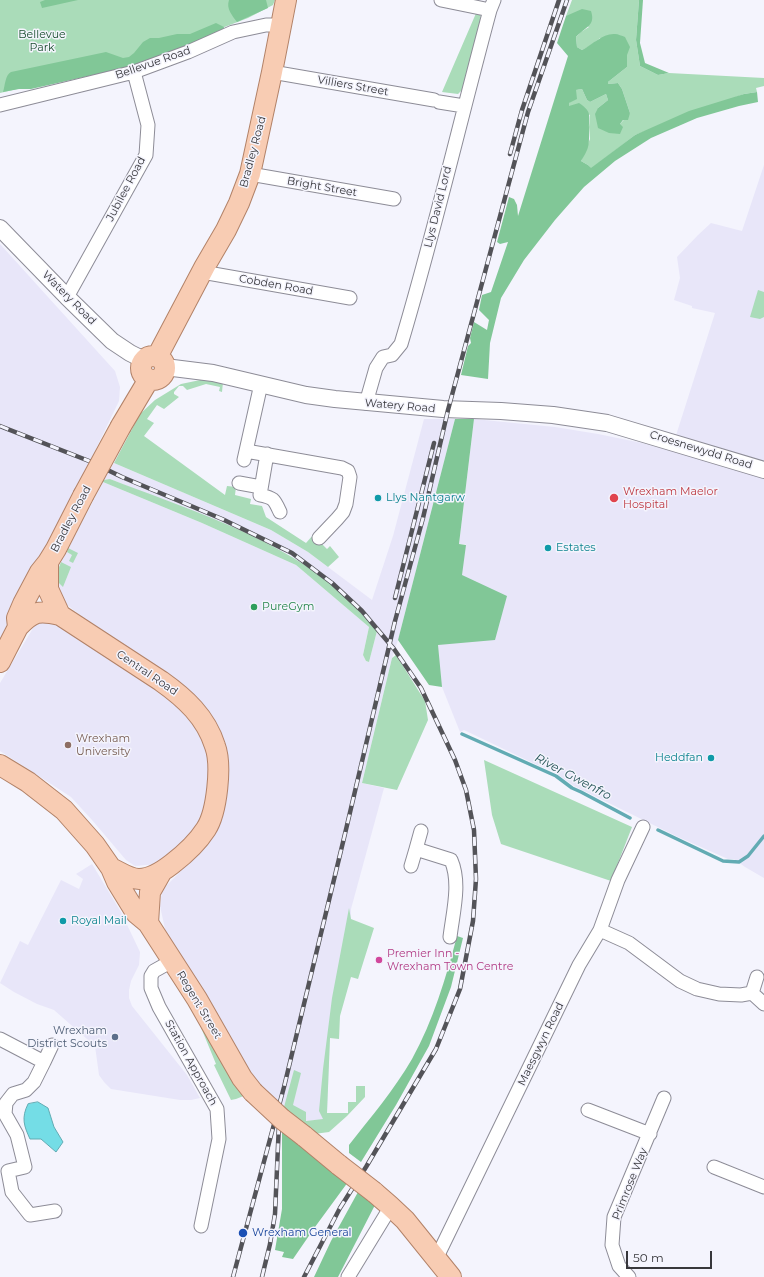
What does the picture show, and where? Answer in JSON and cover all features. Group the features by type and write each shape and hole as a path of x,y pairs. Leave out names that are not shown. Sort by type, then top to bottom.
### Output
{"main road":[{"name":"Bradley Road","path":"0,662 18,627 17,618 23,604 40,572 48,562 121,426 149,379 145,377 141,367 155,361 239,203 250,174 286,0"},
{"path":"48,562 48,589 60,615"},
{"name":"Central Road","path":"18,627 27,617 36,613 46,612 60,615 177,693 195,710 207,727 216,747 218,772 216,795 212,814 206,828 196,843 180,858 162,871 146,878 140,879 130,877 111,868"},
{"name":"Regent Street","path":"0,765 28,782 64,810 85,832 111,868 117,882 136,913 148,923 197,999 242,1078 253,1092 282,1119 389,1204 415,1232 451,1277"},
{"name":"Central Road","path":"148,923 150,892 162,871"}],"street":[{"path":"441,0 492,5"},
{"name":"Llys David Lord","path":"366,403 376,368 383,357 392,355 401,344 492,5"},
{"name":"Bellevue Road","path":"0,105 134,72 188,52 234,32 266,25 282,25"},
{"name":"Jubilee Road","path":"68,298 146,155 148,125 134,72"},
{"name":"Villiers Street","path":"272,72 464,106"},
{"name":"Bright Street","path":"250,174 394,199"},
{"name":"Watery Road","path":"0,228 112,341 130,353 155,361 306,395 366,403 553,415 607,423 637,432"},
{"name":"Cobden Road","path":"202,272 350,298"},
{"path":"261,384 245,455 267,454 342,468 348,471 350,477 343,512 319,538"},
{"name":"Croesnewydd Road","path":"637,432 764,470"},
{"path":"267,454 260,495 274,499 280,512"},
{"path":"239,483 261,487"},
{"name":"Maesgwyn Road","path":"436,1259 579,965 600,930 618,880 643,827"},
{"path":"411,866 421,831"},
{"path":"416,849 451,860 455,870 456,892 450,937"},
{"path":"600,930 630,943 680,981 697,989 719,994 741,995 752,993"},
{"name":"Station Approach","path":"172,961 154,971 151,976 151,988 157,1003 217,1109 219,1139 201,1226"},
{"path":"752,993 757,977"},
{"path":"752,993 764,1004"},
{"path":"0,1039 44,1062"},
{"path":"52,1045 34,1082 26,1090 13,1094 6,1103 5,1114 17,1135 25,1167 8,1171 12,1192 30,1215 55,1211"},
{"name":"Primrose Way","path":"629,1277 619,1266 612,1245 614,1218 664,1098"},
{"name":"Primrose Way","path":"588,1110 650,1134"},
{"path":"714,1167 764,1187"},
{"path":"348,1277 387,1213 389,1204"}],"shaded area":[{"name":"Wrexham Maelor Hospital","path":"764,165 764,878 734,859 728,859 676,836 574,786 553,771 464,730 460,732 442,687 424,658 466,544 459,544 474,419 555,427 642,443 671,451 715,313 692,308 692,306 674,300 680,278 677,257 711,223 742,231"},
{"path":"0,244 115,371 120,387 119,401 93,455 84,479 17,603 0,640"},
{"path":"424,419 455,419 398,640 392,658 362,783 384,788 351,909 351,919 330,1037 327,1113 323,1120 306,1121 284,1107 258,1086 172,961 160,906 162,890 180,872 205,841 198,833 158,864 135,866 126,860 71,797 0,751 0,683 38,620 100,631 56,596 53,578 103,482 202,523 296,565 369,627 363,655 366,661 369,662 377,631 290,555 110,479 103,480 114,463 271,530 308,552 372,600 393,536"},
{"path":"92,864 121,912 140,952 139,965 131,981 129,990 129,998 132,1006 187,1075 200,1098 180,1100 111,1089 99,1075 95,1046 54,1010 37,1004 0,983 20,941 28,945 61,880 79,889 83,879 76,874"}],"green space":[{"name":"Bellevue Park","path":"0,0 275,0 273,5 248,18 133,62 0,93"},
{"path":"45,0 78,0 42,8 40,2"},
{"path":"229,0 266,0 268,8 237,22 229,9"},
{"path":"572,0 639,0 636,40 640,66 658,75 669,73 764,78 764,86 756,88 757,92 744,94 635,135 591,169 588,165 581,161 590,139 590,115 569,106 569,103 576,90 582,89 587,100 590,102 606,94 608,100 598,108 620,124 630,113 622,89 618,83 608,84 608,82 627,67 627,55 600,38 582,50 577,47 576,37 589,27 566,16"},
{"path":"639,0 643,0 640,43 645,63 669,73 658,75 640,66 636,40"},
{"path":"582,9 591,11 592,20 589,26 576,37 577,47 582,50 606,35 615,34 625,37 630,47 627,55 627,67 608,82 608,84 618,83 622,89 630,113 628,120 623,120 620,124 623,127 620,134 609,133 598,128 595,114 598,108 608,100 606,94 590,102 587,100 582,89 576,90 577,99 569,103 569,106 579,103 588,111 588,146 581,161 591,168 635,135 689,111 744,94 757,92 758,102 697,118 651,138 615,161 584,187 555,220 524,260 501,298 490,343 488,379 461,375 468,346 471,343 470,338 474,322 487,330 489,320 479,310 482,295 491,292 508,242 500,244 497,242 509,197 514,199 517,205 518,216 568,56 557,43 566,16"},
{"path":"477,11 480,13 481,19 463,89 458,94 442,92"},
{"path":"216,23 224,27 223,32 186,48 133,66 31,89 19,89 3,92 6,78 11,72 106,52 123,58 129,57 143,42 150,38 159,38 177,34 190,34"},
{"path":"758,290 764,292 764,317 760,319 750,317"},
{"path":"205,379 223,382 222,392 219,391 220,387 206,384 187,390 183,386 179,386 174,394 179,397 164,409 157,405 147,419 154,423 144,436 225,495 227,486 236,487 235,495 251,499 250,504 262,506 266,517 306,543 313,535 327,549 330,546 339,557 328,567 308,552 271,530 114,463 140,414 155,400 181,384"},
{"path":"455,419 474,419 459,544 466,545 462,575 507,596 495,640 438,645 442,687 429,685 398,640"},
{"path":"110,479 224,523 279,550 305,565 330,583 342,594 377,631 369,662 366,661 363,655 369,627 296,565 202,523 103,482 103,480"},
{"path":"68,548 78,553 73,563 69,561 72,555 67,552"},
{"path":"61,562 71,567 63,587 58,582 58,570"},
{"path":"396,655 425,701 428,720 397,790 362,783 392,658"},
{"path":"484,760 632,827 611,881 501,844 492,815"},
{"path":"349,908 351,919 374,928 358,979 351,977 340,1016 339,1039 330,1038 327,1113 348,1113 348,1102 356,1102 356,1086 365,1086 365,1097 329,1132 314,1134 306,1129 284,1107 294,1070 301,1073 293,1105 306,1112 306,1121 323,1119 319,1111 323,1069 332,998"},
{"path":"457,936 463,938 451,987 429,1046 396,1105 361,1162 349,1153 349,1145 398,1082 420,1045 438,999"},
{"path":"188,996 246,1095 231,1100 214,1065 216,1064"},
{"path":"282,1129 348,1182 293,1259 282,1257 284,1252 275,1250 282,1209"},
{"path":"358,1192 375,1205 338,1277 314,1277 331,1241"}],"water":[{"path":"38,1102 48,1108 54,1127 63,1142 56,1152 41,1139 30,1139 26,1130 24,1118 28,1104"}],"waterway":[{"name":"River Gwenfro","path":"462,734 556,776 572,788 630,818"},
{"name":"River Gwenfro","path":"658,830 723,861 739,862 748,856 764,836"}],"railway":[{"path":"510,154 522,110 559,0"},
{"path":"233,1277 284,1087 395,621 423,518 448,410 528,112 567,0"},
{"path":"0,426 89,461 122,477 222,519 292,553 332,583 362,611 394,649 421,688 455,760 466,790 474,830 476,879 473,921 460,989 436,1049 340,1208 304,1277"},
{"path":"395,598 434,443"},
{"path":"262,1277 275,1214 279,1123"}],"place":[{"name":"Llys Nantgarw","path":"378,498"},
{"name":"Wrexham Maelor Hospital","path":"614,498"},
{"name":"Estates","path":"548,548"},
{"name":"PureGym","path":"254,607"},
{"name":"Wrexham University","path":"68,745"},
{"name":"Heddfan","path":"711,758"},
{"name":"Royal Mail","path":"63,921"},
{"name":"Premier Inn - Wrexham Town Centre","path":"379,960"},
{"name":"Wrexham District Scouts","path":"115,1037"},
{"name":"Wrexham General","path":"243,1233"}]}
